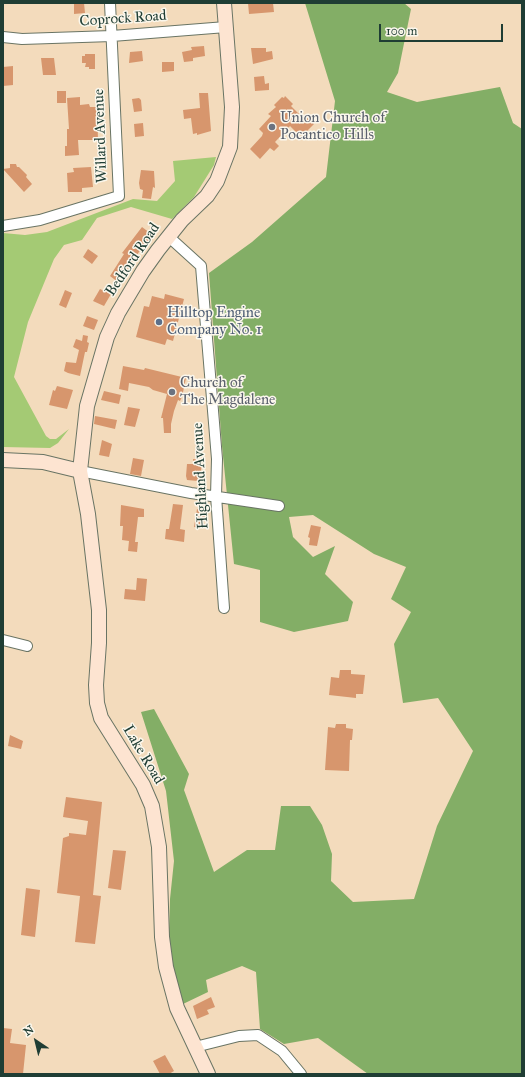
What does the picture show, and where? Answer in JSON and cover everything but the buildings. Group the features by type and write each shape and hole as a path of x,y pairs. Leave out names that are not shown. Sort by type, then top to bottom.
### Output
{"street":[{"name":"Willard Avenue","path":"3,226 42,220 119,196 110,3"},
{"name":"Bedford Road","path":"80,471 87,406 107,337 129,292 143,271 182,220 207,196 217,181 230,147 232,107 224,3"},
{"name":"Coprock Road","path":"3,37 22,39 112,36 226,27"},
{"name":"Highland Avenue","path":"169,236 201,266 217,459 216,496 224,608"},
{"path":"3,460 43,462 80,471 279,506"},
{"name":"Lake Road","path":"80,471 88,514 98,610 99,643 96,685 97,703 101,718 143,785 152,806 159,847 162,937 166,967 177,1008 208,1074"},
{"path":"3,640 27,646"},
{"path":"195,1047 239,1036 258,1035 282,1051 301,1074"}],"green space":[{"path":"305,3 404,3 411,9 398,73 387,92 417,102 500,87 513,123 522,129 522,1074 368,1074 318,1038 284,1044 260,1029 256,972 242,966 206,980 208,992 183,1004 175,980 169,936 170,899 174,861 166,791 141,712 154,709 189,774 184,790 214,872 247,850 275,850 281,806 310,806 322,825 332,854 331,881 353,902 414,899 437,826 473,751 438,698 403,703 394,644 411,612 391,599 406,567 374,554 313,515 289,517 293,537 313,557 335,546 325,574 353,602 348,621 294,632 260,622 260,570 234,564 222,446 209,273 252,242 326,177 335,101"},
{"path":"216,157 214,165 194,197 172,219 131,207 97,218 82,240 64,245 54,259 28,322 14,377 46,436 50,439 56,439 69,429 58,443 50,448 3,447 3,233 25,235 47,232 133,199 157,201 175,181 173,161"}],"place":[{"name":"Union Church of Pocantico Hills","path":"272,127"},
{"name":"Hilltop Engine Company No. 1","path":"159,322"},
{"name":"Church of The Magdalene","path":"172,392"}]}
